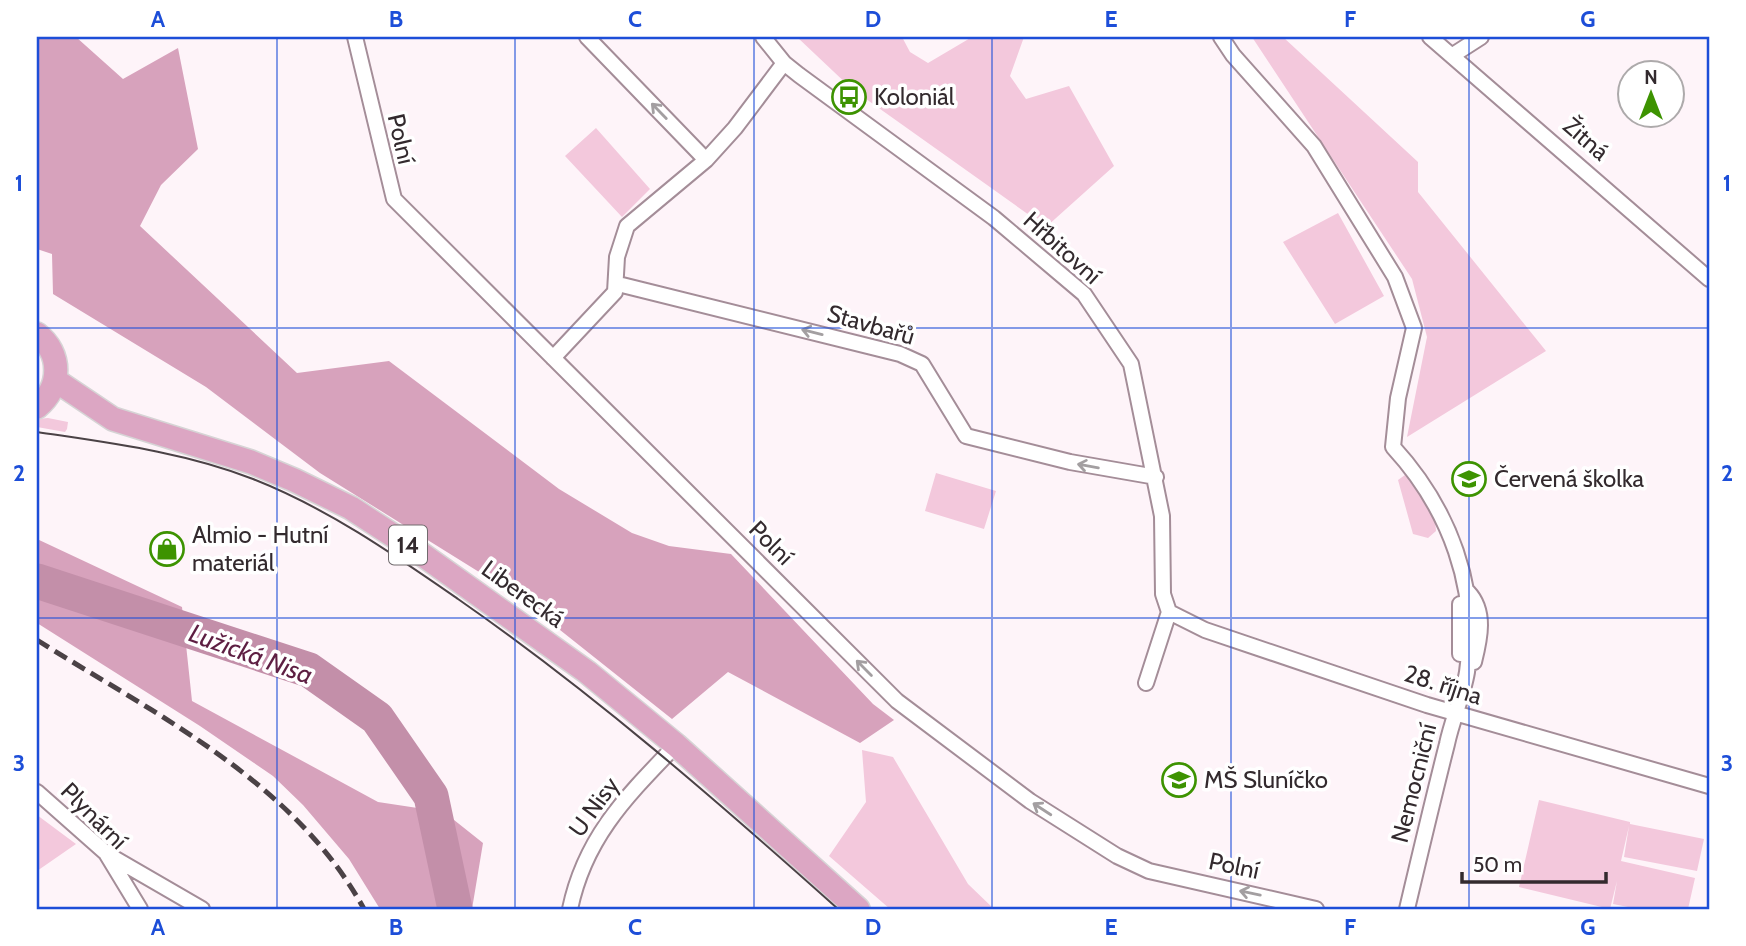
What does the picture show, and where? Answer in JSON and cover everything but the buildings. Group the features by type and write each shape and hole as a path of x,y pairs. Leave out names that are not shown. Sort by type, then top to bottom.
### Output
{"main road":[{"path":"37,334 54,355 55,380"},
{"name":"Liberecká","path":"102,413 55,380 40,404 102,413 163,437 251,462 351,508 421,553 576,664 676,745 858,909"}],"street":[{"name":"Polní","path":"355,37 394,199 897,701 1030,801 1117,856 1149,871 1316,909"},
{"path":"587,37 706,160"},
{"name":"Hřbitovní","path":"763,37 783,63 994,218 1084,294 1131,364 1162,516 1163,594 1169,612 1146,683"},
{"name":"Nemocniční","path":"1221,37 1233,55 1314,145 1395,277 1414,328 1398,398 1393,447 1418,475 1443,517 1468,592 1469,626 1467,671 1407,909"},
{"name":"Žitná","path":"1430,37 1709,279"},
{"path":"1452,55 1481,37"},
{"path":"553,358 608,302 618,284 617,257 627,226 706,160 735,128 783,63"},
{"name":"Stavbařů","path":"618,284 900,354 922,364 966,436 1070,462 1156,477"},
{"path":"1467,671 1461,662 1459,634 1460,603 1468,592"},
{"name":"28. října","path":"1169,612 1205,630 1456,713 1709,786"},
{"name":"U Nisy","path":"570,909 587,856 610,815 676,745"},
{"name":"Plynární","path":"37,792 106,853 140,909"},
{"path":"106,853 202,909"}],"shaded area":[{"path":"37,37 76,37 123,79 178,48 198,149 161,185 140,226 297,373 389,361 559,489 632,533 669,546 731,554 873,704 894,720 860,743 728,672 672,719 516,595 320,473 206,387 53,294 52,254 37,249"},
{"path":"797,37 902,37 910,52 928,63 972,37 1024,37 1010,76 1026,99 1069,86 1114,166 1046,227 852,89"},
{"path":"1252,37 1283,37 1418,162 1418,192 1546,351 1407,437 1427,337 1412,279"},
{"path":"596,128 650,189 622,217 565,156"},
{"path":"1338,213 1384,296 1335,324 1283,242"},
{"path":"37,419 68,422 65,432 37,427"},
{"path":"936,473 996,491 984,529 925,511"},
{"path":"1405,475 1421,492 1433,516 1436,531 1428,538 1413,534 1398,480"},
{"path":"37,539 182,607 192,701 378,802 444,812 483,843 472,909 380,909 349,859 303,805 273,776 200,726 37,623"},
{"path":"862,750 893,757 968,884 994,909 890,909 829,856 866,802"},
{"path":"1539,800 1630,824 1704,839 1697,871 1624,857 1629,826 1621,861 1695,878 1688,909 1638,909 1613,904 1617,881 1610,909 1519,887"},
{"path":"37,815 76,844 37,871"}],"waterway":[{"name":"Lužická Nisa","path":"37,581 309,670 377,718 431,796 455,909"}],"tram line":[{"path":"37,432 146,450 227,470 280,491 359,533 458,599 557,672 700,788 838,909"}],"railway":[{"path":"37,640 174,724 261,787 300,824 335,864 364,909"}],"place":[{"name":"Koloniál","path":"849,97"},
{"name":"Červená školka","path":"1469,479"},
{"name":"Almio - Hutní materiál","path":"167,549"},
{"name":"MŠ Sluníčko","path":"1179,780"}]}
